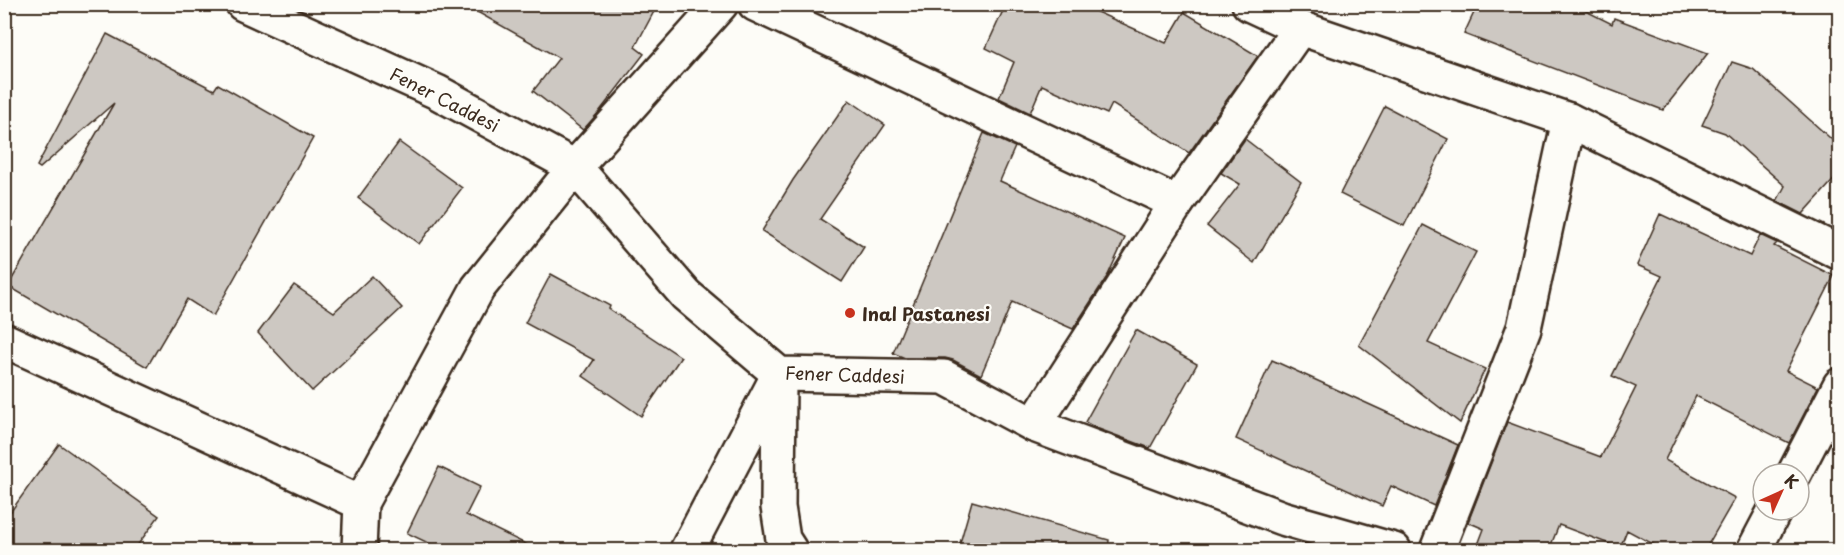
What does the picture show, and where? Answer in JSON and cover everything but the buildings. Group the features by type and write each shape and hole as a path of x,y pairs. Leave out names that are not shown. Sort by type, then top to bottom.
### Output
{"street":[{"name":"Fener Caddesi","path":"243,4 437,92 575,167 686,295 779,374 944,376 1034,425 1282,518 1394,550"},
{"path":"359,550 361,503 478,288 575,167 721,4"},
{"path":"755,4 1177,203"},
{"path":"1249,4 1300,28 1569,120 1839,253"},
{"path":"1034,425 1177,203 1300,28"},
{"path":"1437,550 1524,328 1569,120"},
{"path":"4,340 361,503"},
{"path":"779,374 778,507 786,547"},
{"path":"687,550 779,374"},
{"path":"1800,462 1839,385"},
{"path":"1754,550 1769,522"}],"place":[{"name":"Inal Pastanesi","path":"850,313"}]}
